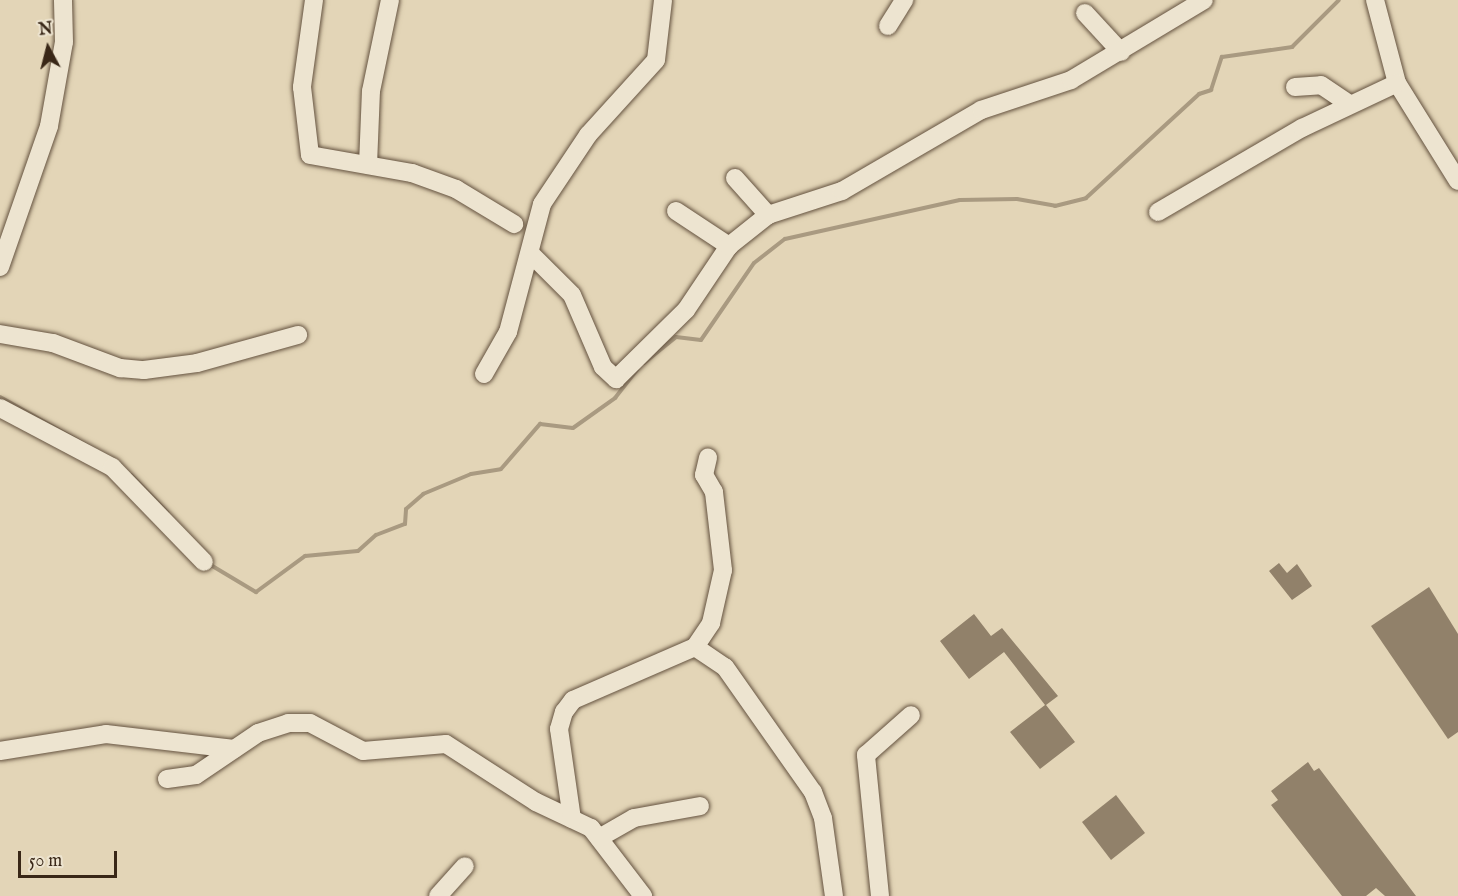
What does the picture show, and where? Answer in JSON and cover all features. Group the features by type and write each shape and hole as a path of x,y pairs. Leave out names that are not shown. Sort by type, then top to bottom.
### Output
{"street":[{"path":"0,267 49,126 64,42 63,0"},
{"path":"314,0 302,87 308,150 324,161 368,165 456,189 514,224"},
{"path":"368,165 371,92 390,0"},
{"path":"483,374 508,332 542,204 559,174 656,60 663,0"},
{"path":"888,26 904,0"},
{"path":"530,253 572,295 612,380 687,310 729,246 768,215 842,191 981,110 1071,80 1204,0"},
{"path":"1375,0 1397,83 1458,181"},
{"path":"1085,13 1121,52"},
{"path":"1158,212 1349,104 1397,83"},
{"path":"1295,87 1321,85 1349,104"},
{"path":"735,178 768,215"},
{"path":"676,211 729,246"},
{"path":"0,334 53,343 120,368 144,370 197,363 298,335"},
{"path":"0,408 112,467 204,562"},
{"path":"572,819 559,729 564,712 573,700 695,647 711,623 723,570 714,492 704,474 708,457"},
{"path":"695,647 725,667 813,792 823,818 834,896"},
{"path":"880,896 866,755 911,715"},
{"path":"167,779 196,775 234,749 288,723 310,723 363,752 446,744 572,819 599,838 643,896"},
{"path":"0,751 106,734 234,749"},
{"path":"599,838 634,818 700,806"},
{"path":"438,896 465,866"}],"building":[{"path":"1279,563 1287,573 1297,564 1312,586 1292,600 1269,571"},
{"path":"1429,587 1458,634 1458,732 1448,739 1371,626"},
{"path":"974,614 991,636 1002,628 1058,696 1046,705 1075,742 1040,769 1010,732 1045,705 1004,652 969,679 940,641"},
{"path":"1308,762 1314,771 1319,768 1416,896 1385,896 1376,888 1366,896 1342,896 1271,805 1278,800 1271,791"},
{"path":"1116,795 1145,833 1111,860 1082,822"}],"waterway":[{"path":"644,363 676,337 701,340 754,263 785,239 960,200 1017,199 1055,206 1086,198 1199,94 1211,90 1222,57 1292,47 1339,0"},
{"path":"209,564 256,592 305,556 358,551 376,535 405,524 406,509 423,494 471,474 501,469 540,424 573,428 615,398 638,369"},
{"path":"0,397 93,449"},
{"path":"131,475 167,512"}]}
